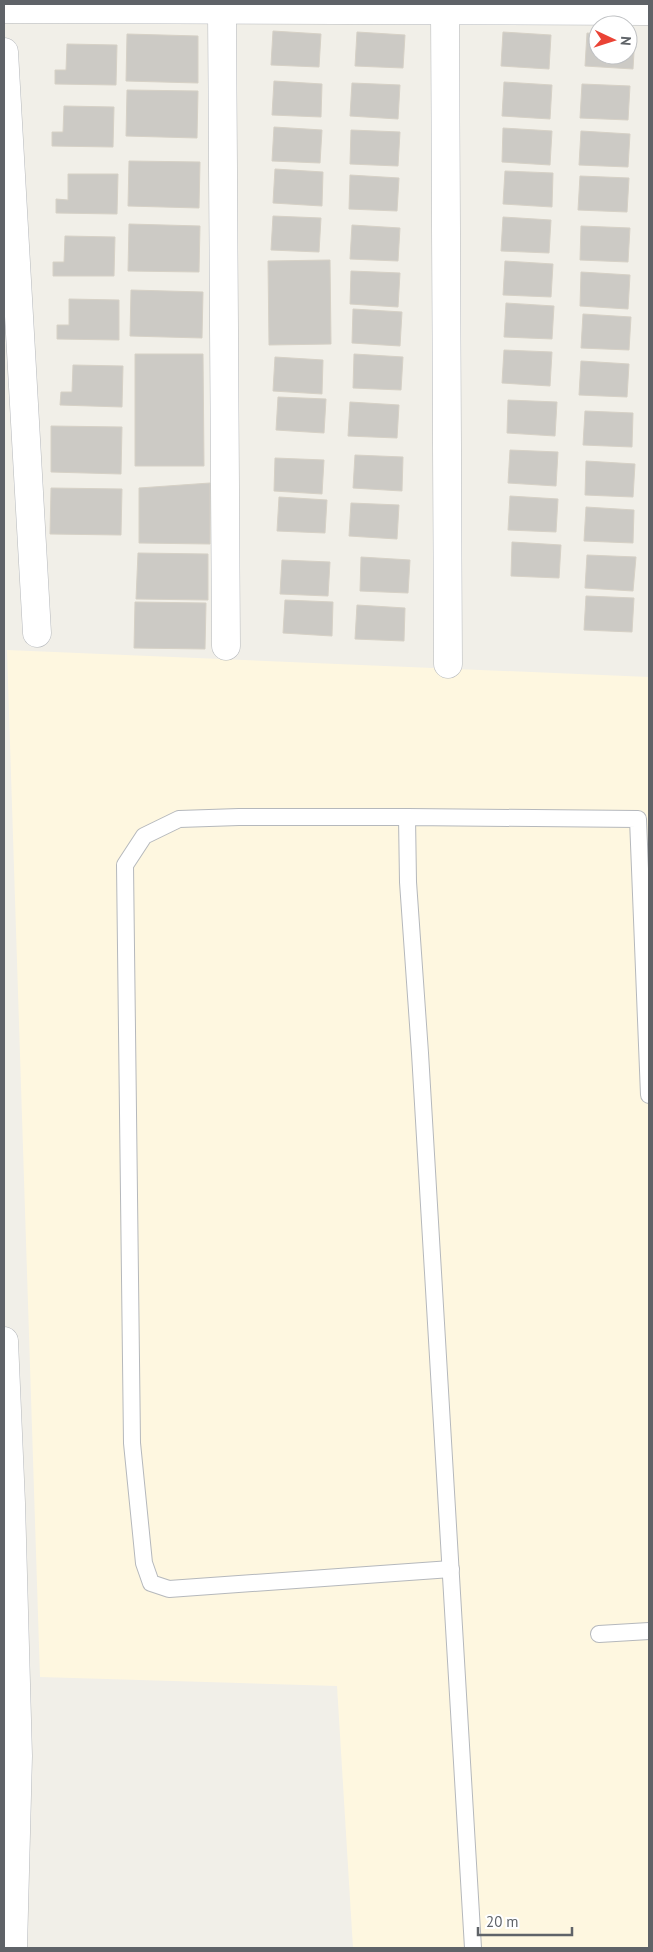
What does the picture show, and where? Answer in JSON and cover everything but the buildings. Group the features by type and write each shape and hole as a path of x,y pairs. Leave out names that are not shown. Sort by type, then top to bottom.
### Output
{"street":[{"path":"224,7 226,646"},
{"path":"446,7 448,664"},
{"path":"4,9 446,7 649,11"},
{"path":"4,52 37,633"},
{"path":"4,1342 11,1503 18,1756 13,1948"}],"lane":[{"path":"451,1569 169,1588 152,1583 144,1563 132,1443 125,865 144,836 179,819 239,817 644,819 649,1095"},
{"path":"407,817 408,882 473,1948"},
{"path":"598,1634 649,1631"}],"shaded area":[{"path":"7,650 649,677 649,1948 353,1948 337,1686 40,1677"}]}
